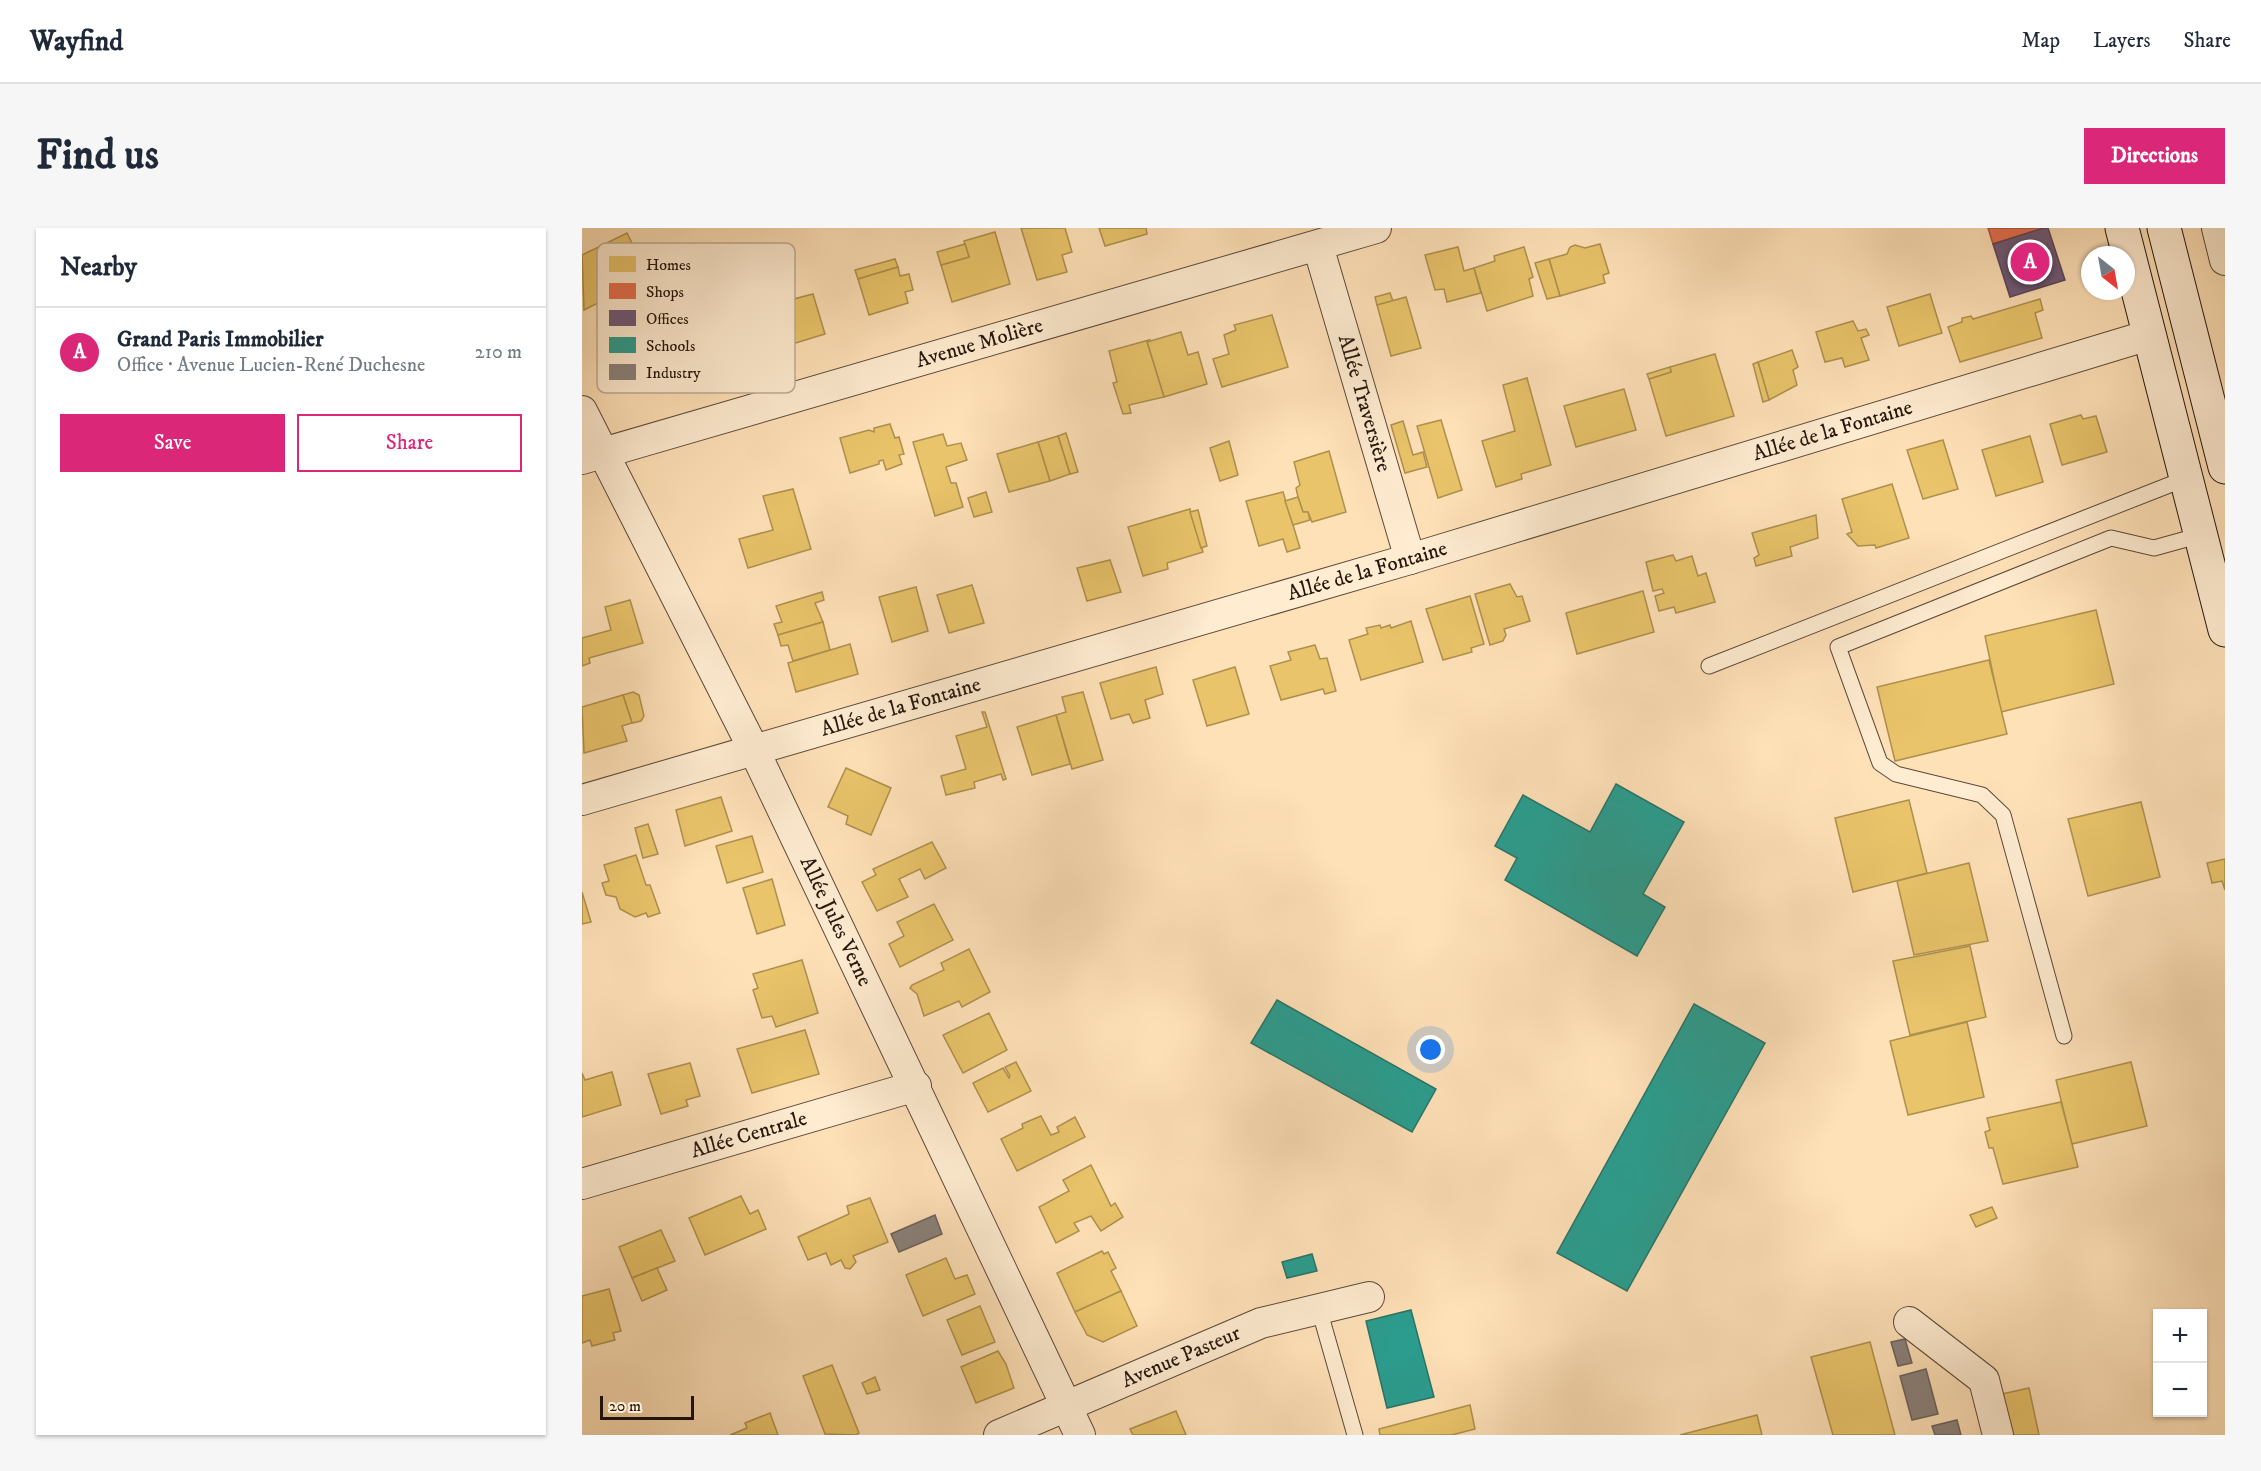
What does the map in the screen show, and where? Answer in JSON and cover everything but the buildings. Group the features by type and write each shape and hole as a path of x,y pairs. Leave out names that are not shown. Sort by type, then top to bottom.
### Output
{"main road":[{"path":"2122,228 2225,630"},
{"path":"2164,228 2225,467"}],"street":[{"name":"Avenue Molière","path":"592,456 1376,228"},
{"path":"2217,228 2225,260"},
{"name":"Allée Traversière","path":"1318,246 1410,559"},
{"name":"Allée de la Fontaine","path":"582,800 1410,559 2149,334"},
{"name":"Allée Jules Verne","path":"582,411 592,456 754,750 916,1086 1080,1435"},
{"name":"Allée Centrale","path":"582,1184 916,1086"},
{"name":"Avenue Pasteur","path":"999,1435 1261,1323 1370,1297"},
{"path":"1909,1322 1984,1380 1998,1435"}],"lane":[{"path":"1709,666 2187,478"},
{"path":"2064,1036 2003,815 1982,795 1896,774 1880,763 1838,647 2111,538 2154,548 2201,535"},
{"path":"1319,1309 1356,1435"}],"place":[{"name":"Grand Paris Immobilier","path":"2030,262"}]}
